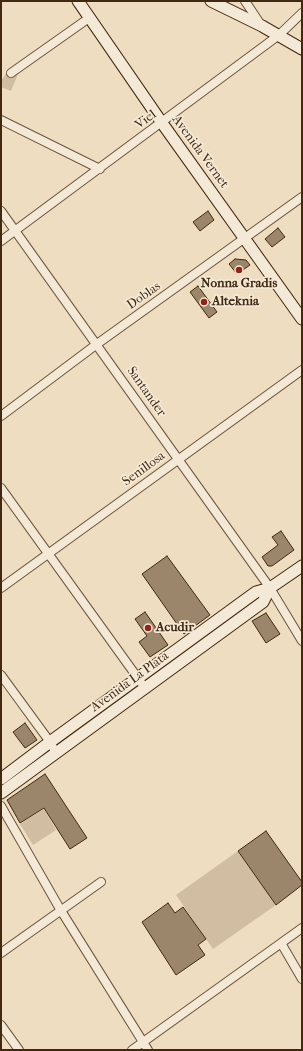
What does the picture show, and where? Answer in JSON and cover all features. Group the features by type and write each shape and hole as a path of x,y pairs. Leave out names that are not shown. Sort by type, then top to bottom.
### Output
{"main road":[{"name":"Avenida Vernet","path":"78,1 162,123 302,319"},
{"path":"211,1 262,26 302,49"},
{"name":"Avenida La Plata","path":"1,779 256,592 270,588 302,566"},
{"name":"Avenida La Plata","path":"1,793 263,602 270,588"}],"street":[{"path":"245,1 262,26"},
{"name":"Viel","path":"1,242 279,35 302,13"},
{"path":"11,73 90,18"},
{"path":"1,120 100,169"},
{"name":"Doblas","path":"1,416 97,344 302,197"},
{"name":"Santander","path":"1,211 270,588 302,641"},
{"name":"Senillosa","path":"1,588 302,370"},
{"path":"1,488 145,688"},
{"path":"1,675 50,742 56,753"},
{"path":"1,806 60,909 148,1050"},
{"path":"1,953 60,909 101,882"},
{"path":"132,1050 302,928"},
{"path":"280,943 302,979"},
{"path":"1,1026 19,1050"}],"shaded area":[{"path":"9,69 18,74 11,91 1,87 1,81"},
{"path":"44,809 56,830 33,845 20,824"},
{"path":"238,851 276,905 213,949 176,895"}],"building":[{"path":"208,211 214,220 200,231 193,222"},
{"path":"278,228 285,237 272,247 265,239"},
{"name":"Nonna Gradis","path":"235,259 246,260 250,265 237,274 229,264"},
{"name":"Alteknia","path":"198,286 217,312 209,318 190,292"},
{"path":"281,531 294,550 272,566 268,566 262,557 278,545 272,537"},
{"path":"167,556 210,615 184,634 142,574"},
{"name":"Acudir","path":"145,612 168,645 150,657 139,642 147,636 135,619"},
{"path":"266,613 280,634 266,643 252,621"},
{"path":"25,723 37,740 25,748 13,732"},
{"path":"45,774 87,838 70,849 44,808 20,823 7,800"},
{"path":"266,831 302,882 302,885 276,905 238,851"},
{"path":"168,903 175,913 183,907 206,939 198,945 205,955 176,975 142,922"}],"place":[{"name":"Nonna Gradis","path":"239,270"},
{"name":"Alteknia","path":"204,302"},
{"name":"Acudir","path":"148,628"}]}
